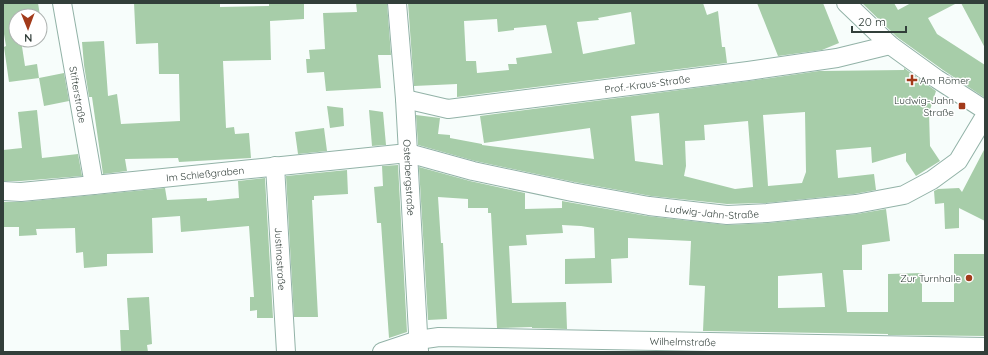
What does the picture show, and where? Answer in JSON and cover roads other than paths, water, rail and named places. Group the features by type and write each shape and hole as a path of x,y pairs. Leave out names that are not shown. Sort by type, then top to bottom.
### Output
{"street":[{"name":"Stifterstraße","path":"62,3 94,185"},
{"name":"Osterbergstraße","path":"397,3 405,99 418,346"},
{"path":"846,3 890,45 937,79 985,110"},
{"name":"Prof.-Kraus-Straße","path":"405,99 448,109 748,71 837,58 890,45"},
{"name":"Ludwig-Jahn-Straße","path":"408,153 473,171 572,192 649,206 727,215 767,213 856,204 904,195 932,180 958,161 985,116"},
{"name":"Im Schießgraben","path":"3,191 21,192 408,153"},
{"name":"Justinastraße","path":"276,166 286,352"},
{"name":"Wilhelmstraße","path":"382,352 418,346 447,337 985,347"}],"place":[{"name":"Am Römer","path":"912,80"},
{"name":"Ludwig-Jahn Straße","path":"962,106"},
{"name":"Zur Turnhalle","path":"969,278"}]}
